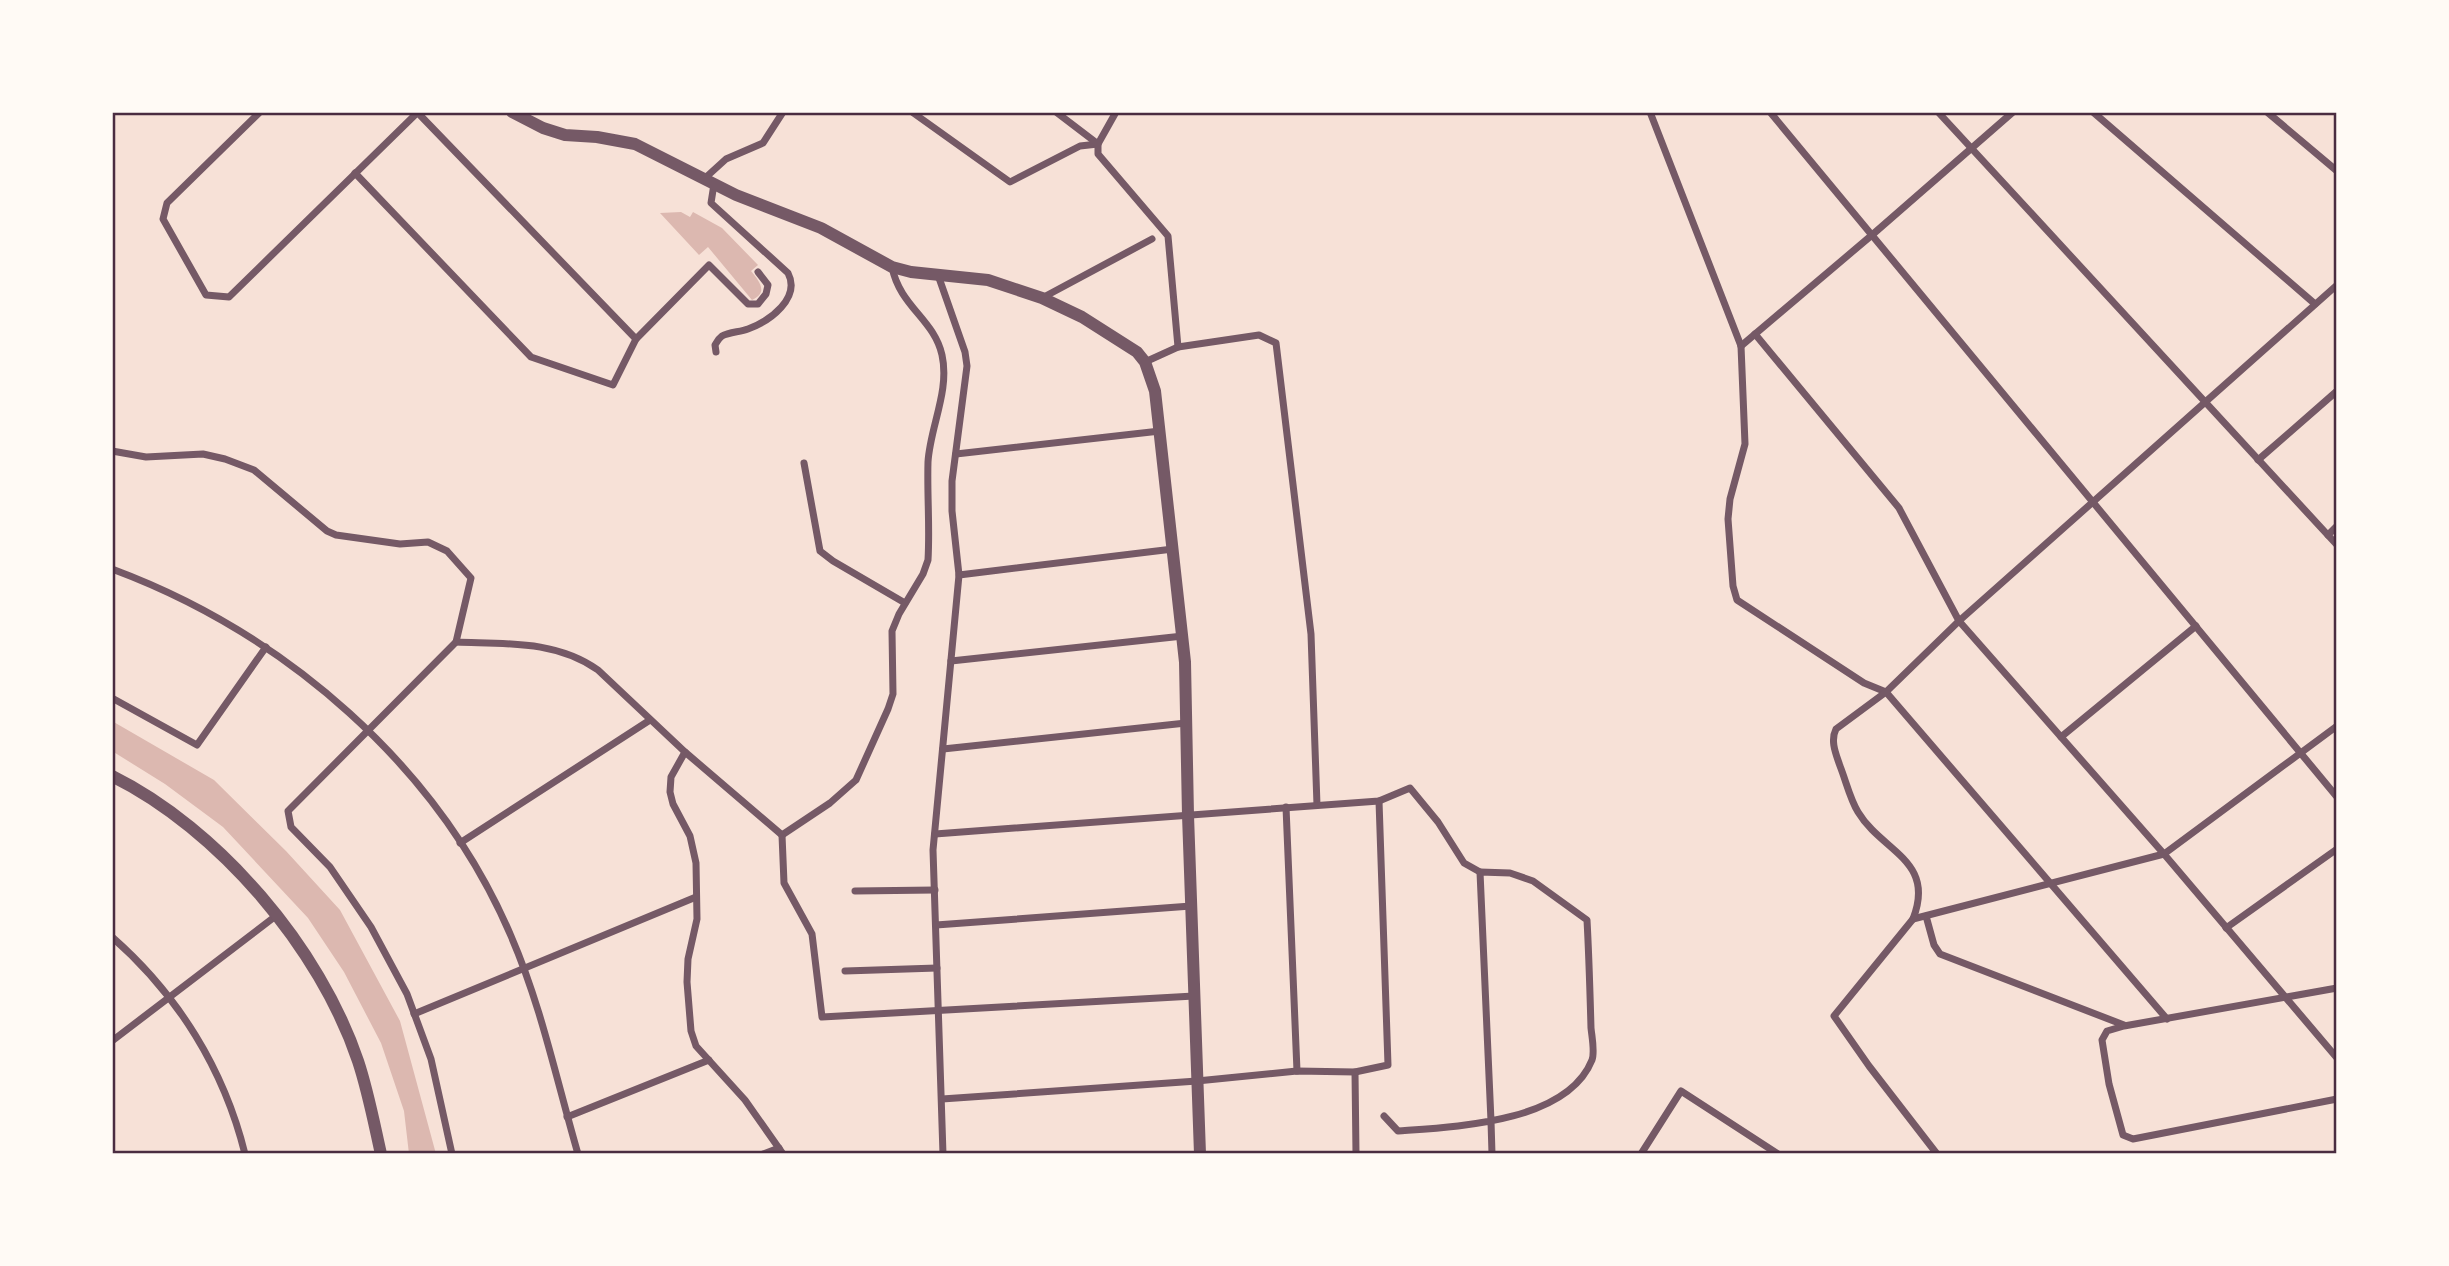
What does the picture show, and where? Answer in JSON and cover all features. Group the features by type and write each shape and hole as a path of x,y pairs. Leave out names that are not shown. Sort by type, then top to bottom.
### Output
{"street":[{"path":"260,112 167,203 163,219 206,295 229,297 417,112 636,339"},
{"path":"512,112 543,128 565,135 635,144 736,195 821,228 892,267 988,280 1042,298 1082,317 1122,341 1145,362 1155,391 1183,636 1200,1154"},
{"path":"716,352 715,345 722,336 764,321 789,299 792,289 788,273 711,203 709,182 726,159 763,143 783,112"},
{"path":"912,112 1010,182 1080,146 1098,144"},
{"path":"1056,112 1098,144"},
{"path":"1116,112 1098,144 1098,153 1168,236 1178,347"},
{"path":"1650,112 1741,346 1745,444 1730,499 1728,519 1733,586 1737,600 1864,683 1886,692 2167,1018"},
{"path":"1770,112 2337,797"},
{"path":"1938,112 2337,545"},
{"path":"1741,346 2013,112"},
{"path":"2093,112 2315,304"},
{"path":"2267,112 2337,171"},
{"path":"355,173 531,357 612,384 636,339 709,265 748,304 758,304 766,294 768,285 758,272"},
{"path":"1042,298 1152,239"},
{"path":"782,835 830,803 856,780 893,694 892,631 928,560 928,460 944,385 942,354 927,322 901,294 895,283 892,267"},
{"path":"938,275 965,352 967,366 952,481 952,511 959,575 935,834 934,890 943,1154"},
{"path":"1937,1154 1834,1016 1913,919 1920,903 1919,884 1914,873 1897,849 1869,827 1857,811 1832,736 1836,729 1886,692 1959,621 2337,285"},
{"path":"1755,334 1899,508 1959,621 2164,854 2337,1058"},
{"path":"1145,362 1178,347 1259,335 1276,343 1311,634 1317,805"},
{"path":"2258,460 2337,391"},
{"path":"956,454 1160,431"},
{"path":"112,451 146,457 203,454 225,458 254,470 327,531 336,535 400,544 428,542 447,551 471,578 456,642 288,811 291,827 330,867 389,957 431,1059 452,1154"},
{"path":"804,463 820,551 905,603"},
{"path":"2328,535 2337,526"},
{"path":"959,575 1173,549"},
{"path":"112,569 176,596 265,647 329,695 403,768 460,843 491,894 524,969 578,1154"},
{"path":"2061,737 2196,626"},
{"path":"951,661 1183,636"},
{"path":"456,642 534,645 583,659 684,752 782,835 784,883 812,934 822,1017 1194,996"},
{"path":"112,698 197,745 265,647"},
{"path":"460,843 650,720"},
{"path":"943,749 1186,723"},
{"path":"1913,919 2164,854 2337,726"},
{"path":"684,752 671,776 670,792 695,852 697,919 688,959 691,1031 696,1046 744,1100 781,1151 763,1154"},
{"path":"112,776 194,830 227,859 277,915 311,964 358,1059 381,1154"},
{"path":"935,834 1379,800 1410,788 1438,822 1464,863 1480,872 1510,873 1533,881 1587,920 1593,1059 1578,1082 1554,1100 1522,1114 1491,1121 1398,1131 1384,1116"},
{"path":"942,1099 1297,1072 1355,1072 1388,1065 1379,800"},
{"path":"1286,807 1297,1072"},
{"path":"2226,928 2337,849"},
{"path":"1480,872 1492,1154"},
{"path":"855,891 934,890"},
{"path":"414,1014 696,897"},
{"path":"936,925 1191,906"},
{"path":"112,1041 277,915"},
{"path":"1926,916 1934,945 1940,954 2124,1026"},
{"path":"112,937 153,976 188,1021 209,1055 238,1125 245,1154"},
{"path":"845,971 937,968"},
{"path":"2337,988 2124,1026 2107,1031 2102,1040 2109,1084 2123,1135 2133,1139 2337,1099"},
{"path":"567,1117 709,1060"},
{"path":"1355,1072 1356,1154"},
{"path":"1641,1154 1681,1091 1768,1151 1778,1154"}],"shaded area":[{"path":"681,212 690,217 693,212 722,228 758,265 751,271 761,286 757,297 752,300 708,247 699,255 660,213"},
{"path":"112,721 214,780 286,851 340,910 400,1021 436,1154 409,1154 404,1111 381,1043 344,972 308,918 223,827 165,784 112,751"}]}
